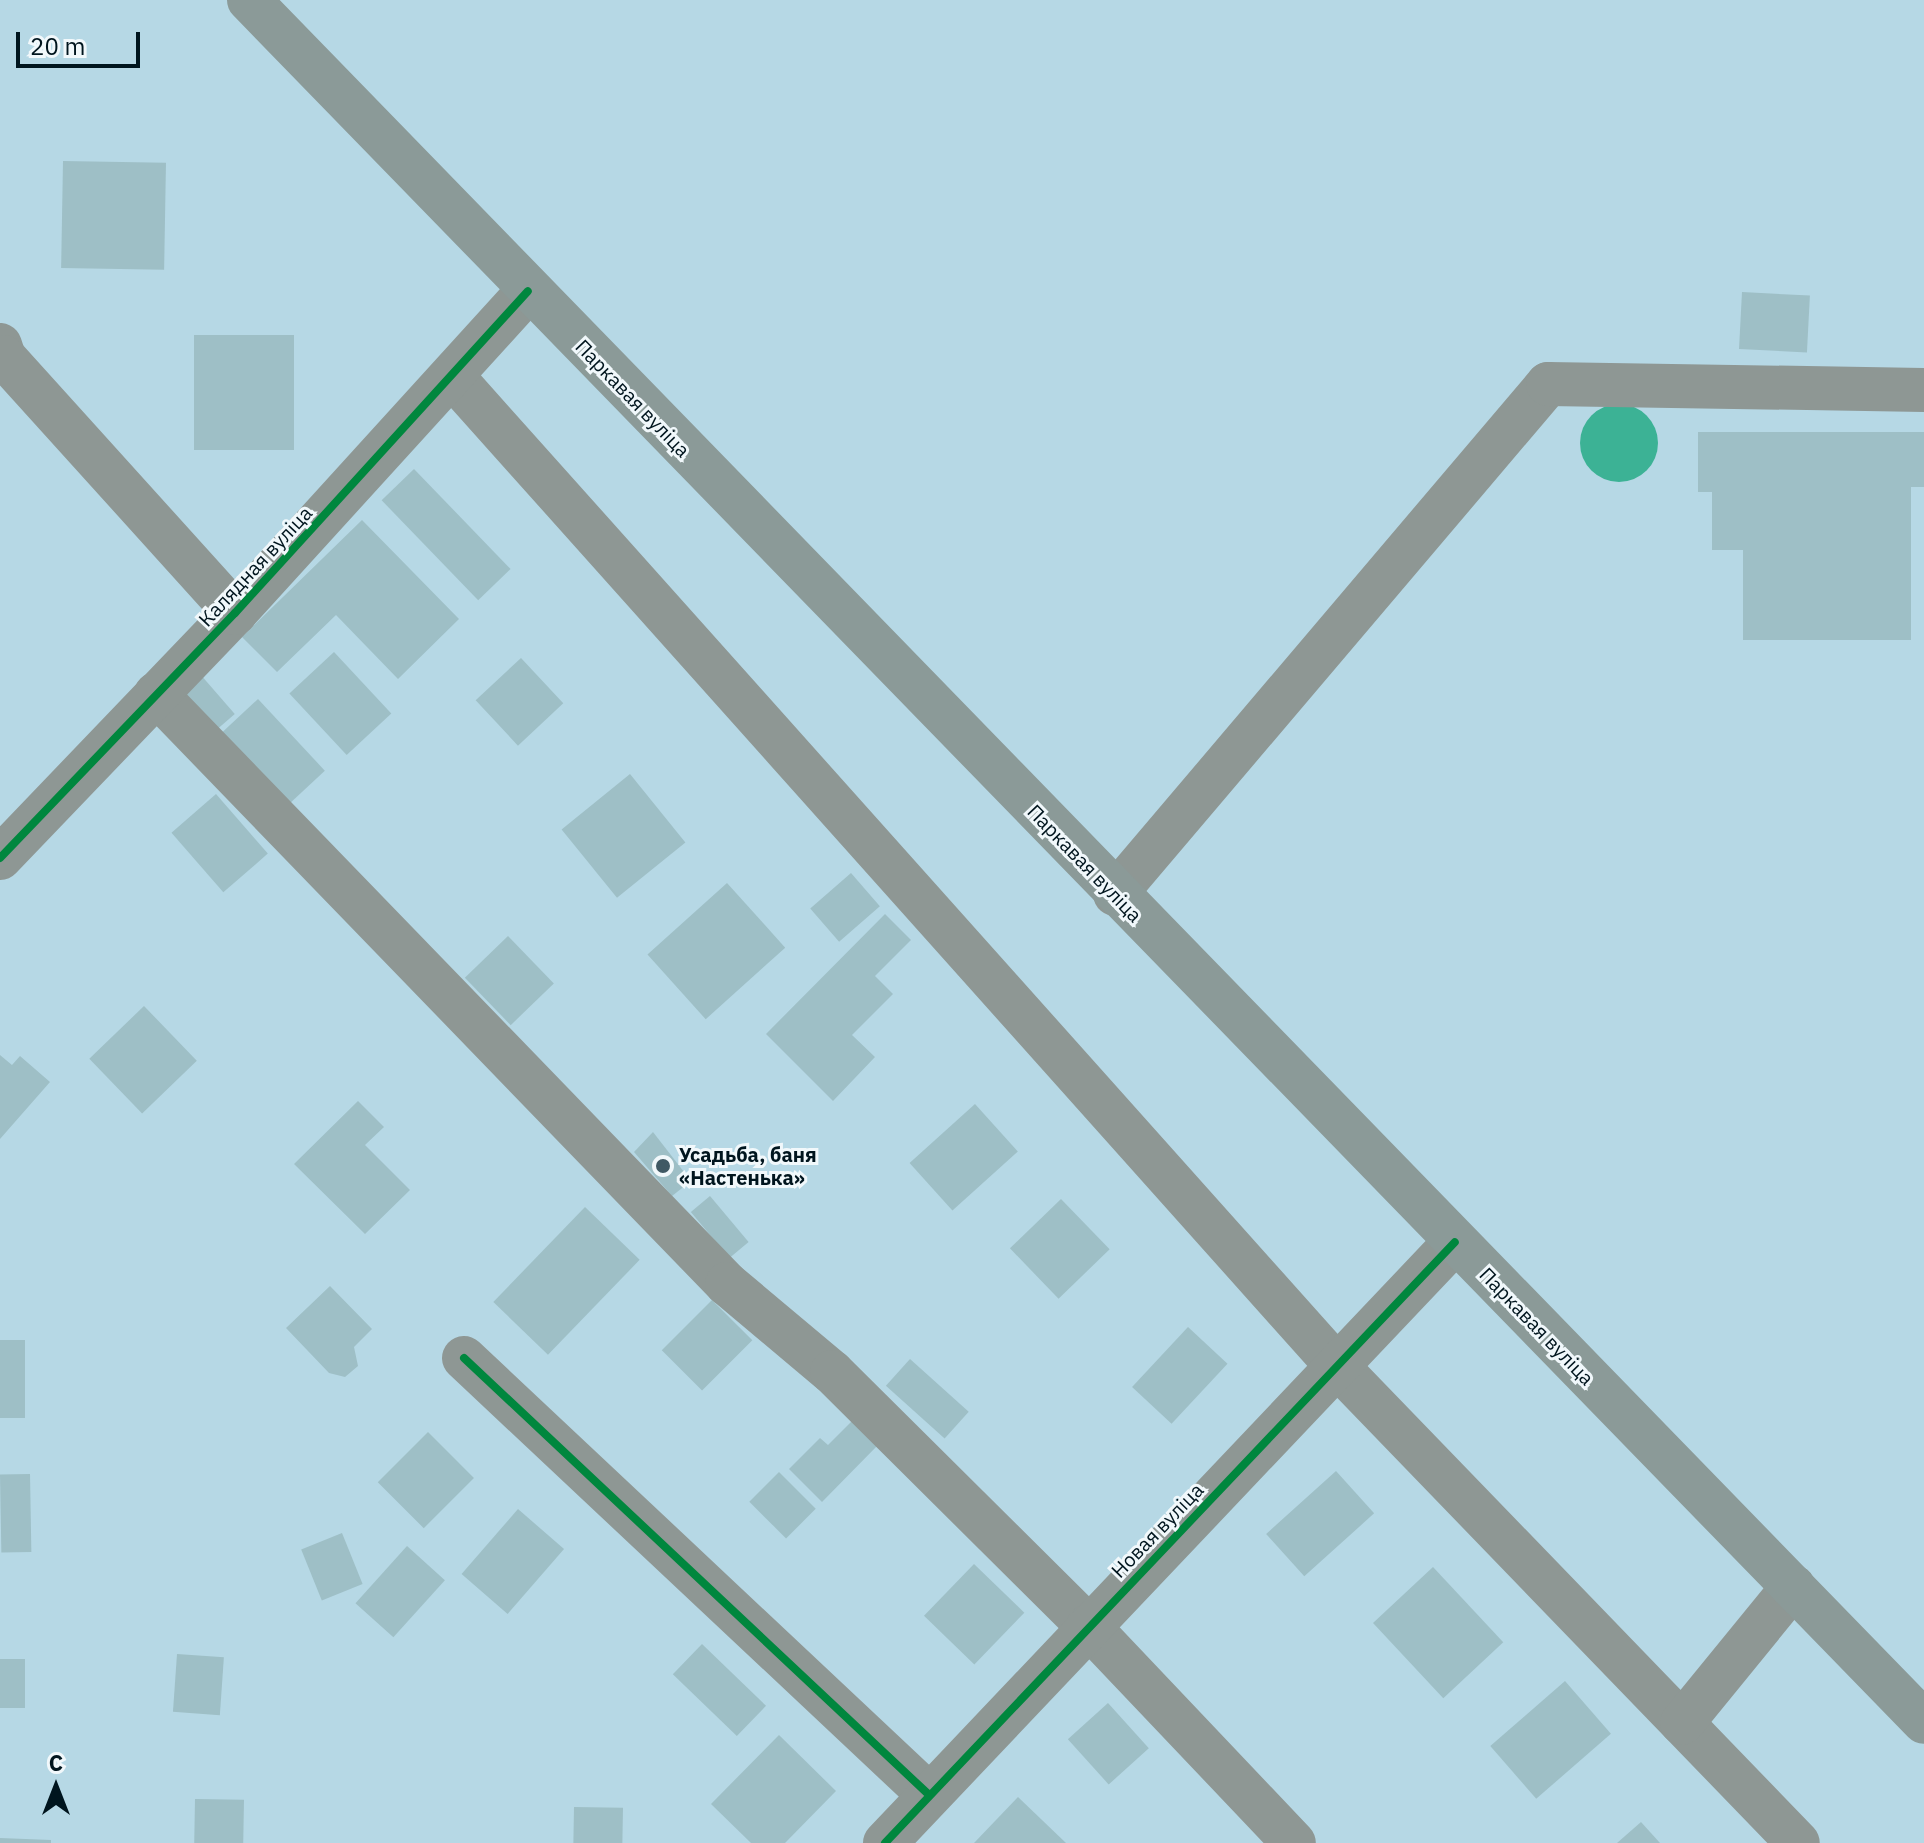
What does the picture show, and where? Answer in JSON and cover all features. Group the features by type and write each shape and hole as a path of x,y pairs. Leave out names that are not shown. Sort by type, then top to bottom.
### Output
{"main road":[{"name":"Паркавая вуліца","path":"249,0 528,291 1924,1722"}],"street":[{"name":"Калядная вуліца","path":"6,846 235,613 528,291"},
{"path":"0,345 4,357 235,613"},
{"path":"452,376 1337,1366 1798,1843"},
{"path":"1115,894 1548,384 1924,390"},
{"path":"156,694 727,1284 832,1372 1088,1626 1294,1843"},
{"name":"Новая вуліца","path":"885,1843 927,1793 1455,1242"},
{"path":"464,1358 927,1793"},
{"path":"1682,1723 1793,1587"}],"shaded area":[{"path":"1611,404 1627,404 1641,410 1652,421 1658,443 1652,465 1641,476 1627,482 1611,482 1597,476 1586,465 1580,451 1580,435 1586,421 1597,410"}],"building":[{"path":"63,161 166,163 164,270 61,268"},
{"path":"1742,292 1810,296 1807,352 1739,349"},
{"path":"194,335 294,335 294,450 194,450"},
{"path":"1698,432 1924,432 1924,487 1911,487 1911,640 1743,640 1743,550 1712,550 1712,492 1698,492"},
{"path":"414,469 511,569 478,600 382,500"},
{"path":"362,520 459,619 398,679 336,615 277,672 242,637"},
{"path":"334,652 391,713 347,755 289,694"},
{"path":"521,658 563,703 518,746 476,700"},
{"path":"200,674 235,714 211,734 177,694"},
{"path":"258,699 325,771 285,808 219,736"},
{"path":"630,774 685,842 617,898 562,829"},
{"path":"216,794 268,854 223,892 171,833"},
{"path":"851,873 880,906 839,942 810,908"},
{"path":"727,883 785,948 706,1019 647,955"},
{"path":"885,914 911,940 875,976 893,994 852,1035 875,1057 833,1101 766,1034"},
{"path":"508,936 554,983 511,1025 465,978"},
{"path":"144,1006 197,1061 142,1113 89,1059"},
{"path":"0,1055 12,1065 20,1056 50,1082 0,1139"},
{"path":"358,1101 384,1127 365,1145 410,1190 365,1234 294,1164"},
{"path":"975,1104 1018,1152 952,1210 910,1163"},
{"name":"Усадьба, баня «Настенька»","path":"653,1132 691,1181 672,1196 634,1152"},
{"path":"710,1196 749,1242 729,1258 691,1212"},
{"path":"1061,1199 1110,1249 1059,1299 1010,1248"},
{"path":"585,1207 640,1260 548,1355 493,1302"},
{"path":"330,1286 372,1329 354,1347 358,1366 345,1377 329,1373 286,1328"},
{"path":"712,1300 752,1340 702,1391 662,1350"},
{"path":"1188,1327 1227,1364 1172,1424 1132,1387"},
{"path":"0,1340 25,1340 25,1418 0,1418"},
{"path":"910,1359 969,1412 945,1439 886,1386"},
{"path":"852,1421 877,1446 822,1502 789,1469 820,1438 828,1445"},
{"path":"428,1432 474,1478 424,1528 378,1482"},
{"path":"1336,1471 1374,1513 1304,1576 1266,1534"},
{"path":"779,1472 816,1509 786,1538 749,1502"},
{"path":"30,1474 31,1552 1,1553 0,1475"},
{"path":"518,1509 564,1549 508,1614 462,1574"},
{"path":"342,1533 363,1584 322,1600 301,1549"},
{"path":"407,1546 445,1580 393,1637 355,1603"},
{"path":"974,1564 1024,1613 974,1664 924,1616"},
{"path":"1433,1567 1503,1642 1443,1698 1373,1623"},
{"path":"702,1644 766,1706 737,1736 673,1674"},
{"path":"177,1654 224,1657 220,1715 173,1712"},
{"path":"0,1659 25,1659 25,1708 0,1708"},
{"path":"1565,1681 1611,1734 1536,1799 1490,1746"},
{"path":"1108,1703 1149,1748 1109,1784 1068,1739"},
{"path":"779,1735 836,1791 785,1843 751,1843 711,1804"},
{"path":"1018,1797 1066,1843 974,1843"},
{"path":"195,1799 244,1800 243,1843 194,1843"},
{"path":"574,1807 623,1808 622,1843 573,1843"},
{"path":"1641,1822 1660,1843 1617,1843"},
{"path":"0,1838 51,1840 51,1843 0,1843"}],"cycle path":[{"path":"0,858 235,613 528,291"},
{"path":"885,1843 1455,1242"},
{"path":"464,1358 927,1793"}],"place":[{"name":"Усадьба, баня «Настенька»","path":"663,1166"}]}
